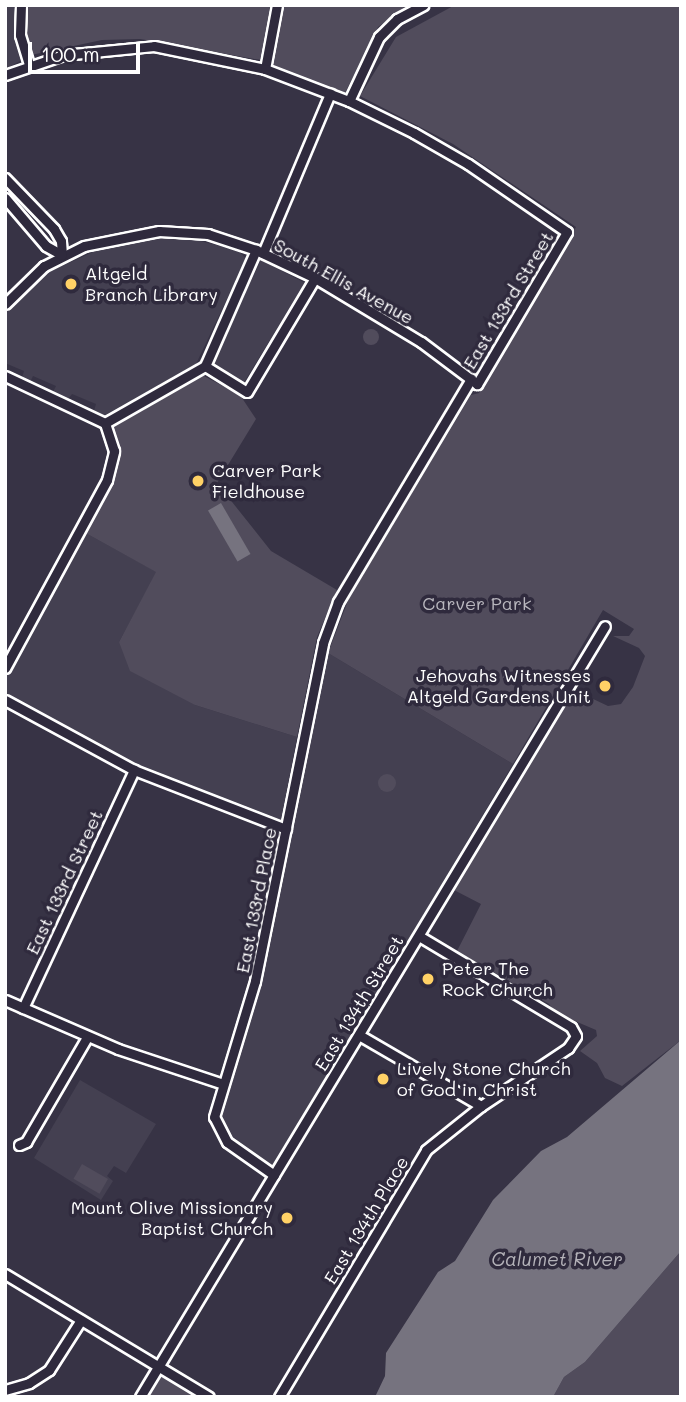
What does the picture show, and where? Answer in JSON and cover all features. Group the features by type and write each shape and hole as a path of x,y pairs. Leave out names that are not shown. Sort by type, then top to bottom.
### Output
{"street":[{"path":"21,5 20,35 29,65"},
{"path":"265,69 277,5"},
{"path":"5,75 29,65 91,50 154,46 265,69 349,101 379,37 397,19 424,5"},
{"path":"105,423 205,366 330,94"},
{"name":"East 133rd Street","path":"338,602 567,232 453,154 349,101"},
{"path":"5,178 54,229 61,241 62,256"},
{"path":"5,198 46,246 62,256"},
{"name":"South Ellis Avenue","path":"62,256 113,238 159,231 208,234 259,252 315,278 421,342 474,381"},
{"path":"5,304 62,256"},
{"path":"205,366 247,392 315,278"},
{"path":"5,376 105,423 114,451 107,480 5,668"},
{"name":"East 133rd Place","path":"274,1175 227,1142 217,1129 215,1109 255,981 323,643 338,602"},
{"name":"East 134th Street","path":"140,1397 419,936 567,682 605,626"},
{"path":"5,700 134,770 286,829"},
{"name":"East 133rd Street","path":"23,1008 134,770"},
{"name":"East 134th Place","path":"279,1397 426,1150 481,1106 568,1048 576,1035 571,1027 419,936"},
{"path":"5,1000 87,1037 223,1084"},
{"path":"359,1034 481,1106"},
{"path":"19,1146 87,1037"},
{"path":"5,1275 209,1397"},
{"path":"5,1390 29,1383 49,1370 81,1320"}],"shaded area":[{"path":"5,5 16,5 15,30 22,60 5,69"},
{"path":"183,237 238,250 246,259 196,364 105,415 94,411 96,404 72,394 68,399 53,392 56,386 33,376 30,382 22,378 24,371 5,363 5,313 49,272 115,242"},
{"path":"261,260 305,283 243,384 212,363"},
{"path":"82,531 157,572 119,642 195,705 297,737 281,820 201,793 137,766 5,695 5,673"},
{"path":"328,653 513,764 274,1167 228,1133 221,1110 271,932"},
{"path":"80,1080 156,1124 126,1173 114,1166 107,1176 113,1181 101,1200 34,1158"}],"green space":[{"path":"26,5 271,5 261,60 140,39 102,40 31,55 25,39"},
{"path":"281,5 407,5 378,27 344,95 270,66"},
{"name":"Carver Park","path":"455,5 681,5 681,1040 622,1086 605,1078 597,1063 580,1051 597,1036 596,1030 556,1013 549,1004 457,951 481,904 452,889 563,695 572,689 608,706 621,704 633,687 645,656 639,648 613,636 629,636 634,629 603,610 513,764 328,653 349,598 471,395 479,393 576,227 453,144 360,96 396,37"},
{"path":"371,329 377,331 377,343 371,345 365,343 363,337 365,331"},
{"path":"202,375 240,395 256,419 217,483 271,551 337,590 317,637 297,737 195,705 130,671 119,642 156,572 82,531 114,469 113,424"},
{"path":"383,774 391,774 396,783 394,790 383,792 378,787 378,779"},
{"path":"82,1164 108,1179 99,1194 74,1179"},
{"path":"681,1251 681,1397 553,1397 564,1377 585,1362"},
{"path":"160,1373 165,1374 200,1397 142,1397"}],"water":[{"path":"221,503 250,554 238,562 208,510"},
{"name":"Calumet River","path":"681,1040 681,1251 585,1362 564,1377 553,1397 375,1397 385,1376 386,1353 438,1272 455,1261 493,1200 541,1151 567,1137"}],"place":[{"name":"Altgeld Branch Library","path":"71,284"},
{"name":"Carver Park Fieldhouse","path":"198,481"},
{"name":"Jehovahs Witnesses Altgeld Gardens Unit","path":"605,686"},
{"name":"Peter The Rock Church","path":"428,979"},
{"name":"Lively Stone Church of God in Christ","path":"383,1079"},
{"name":"Mount Olive Missionary Baptist Church","path":"287,1218"}]}
